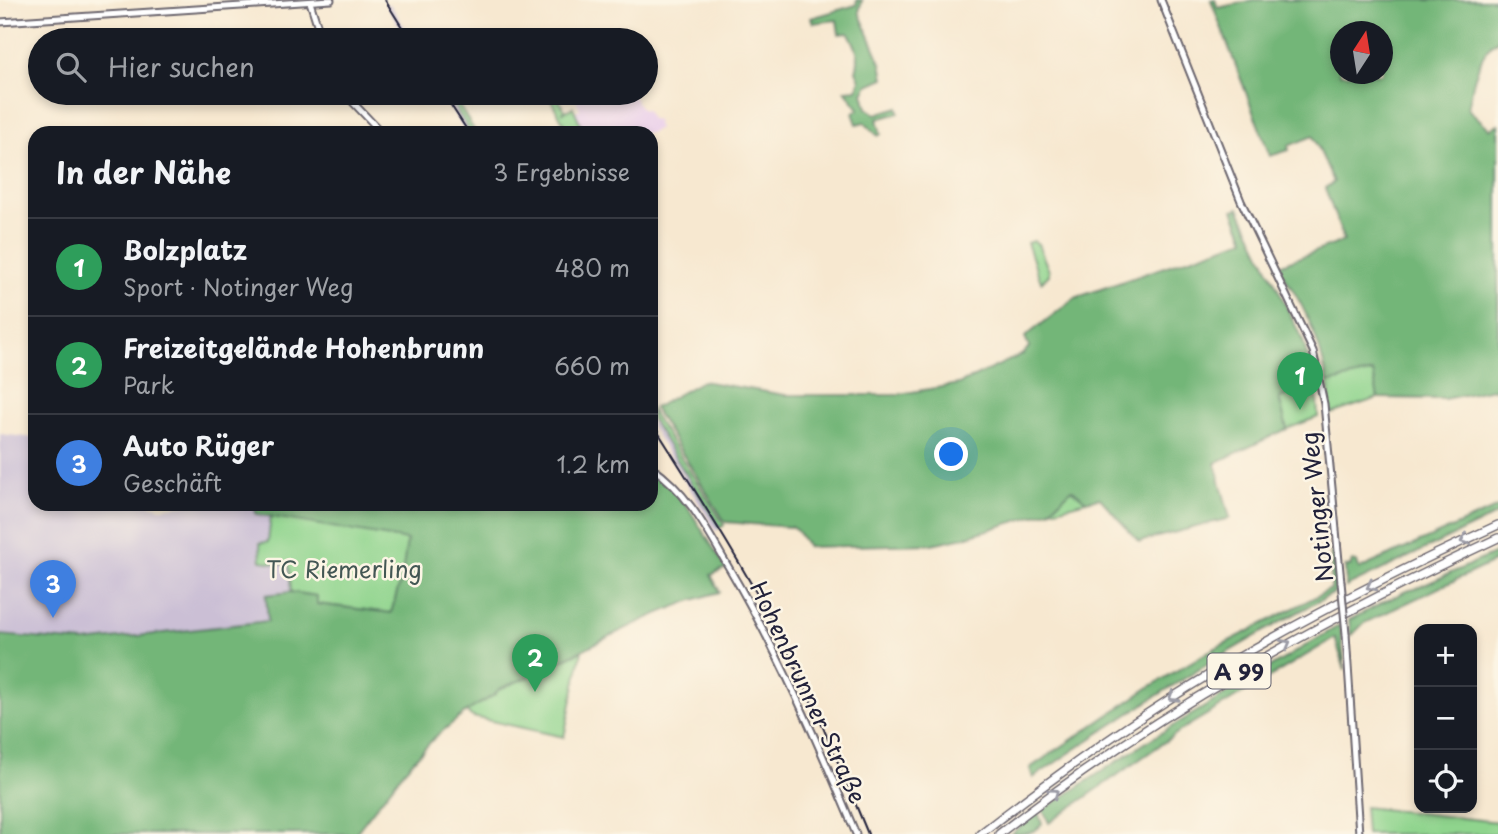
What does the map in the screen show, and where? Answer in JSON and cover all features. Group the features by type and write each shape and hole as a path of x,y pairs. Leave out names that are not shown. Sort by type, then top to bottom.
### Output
{"highway":[{"name":"A 99","path":"980,834 1130,724 1227,664 1337,603 1498,525"},
{"name":"A 99","path":"999,834 1084,771 1212,687 1339,615 1498,538"}],"street":[{"path":"0,22 331,0"},
{"name":"Notinger Weg","path":"1161,0 1241,201 1313,351 1324,404 1346,634 1359,834"},
{"path":"310,2 318,28"},
{"path":"355,105 375,126"},
{"name":"Hohenbrunner Straße","path":"658,472 687,499 743,592 780,660 856,834"}],"shaded area":[{"path":"385,4 390,4 405,28 400,28"},
{"path":"448,105 454,105 467,126 462,126"},
{"path":"578,105 639,105 651,119 656,120 658,126 580,126 576,112 580,109"},
{"path":"658,429 720,528 716,531 658,437"},
{"path":"0,434 28,437 28,511 256,511 256,514 271,516 268,542 289,565 291,592 266,595 269,621 85,642 0,635"}],"green space":[{"path":"857,0 862,0 859,12 881,63 884,78 868,85 863,93 867,108 876,114 898,107 899,113 877,119 881,134 878,136 864,122 857,124 853,113 859,109 845,90 857,89 860,80 856,71 857,51 849,33 839,34 837,20 813,23 811,18 856,5"},
{"path":"1211,0 1215,0 1218,8 1253,0 1498,0 1498,40 1485,52 1481,61 1468,109 1490,129 1498,124 1498,388 1444,399 1378,398 1373,372 1328,383 1309,322 1276,266 1344,241 1325,188 1334,182 1313,136 1288,146 1289,150 1270,156"},
{"path":"454,105 458,105 472,126 467,126"},
{"path":"554,105 562,105 565,110 562,113 573,107 581,125 565,126"},
{"path":"1239,208 1303,341 1316,387 1279,398 1287,429 1215,463 1230,518 1139,542 1100,498 1086,501 1072,489 1049,511 965,537 932,544 808,547 791,527 725,522 658,414 658,406 702,381 785,395 894,395 959,384 1023,354 1029,347 1025,337 1075,298 1245,239 1233,210"},
{"path":"1034,241 1038,244 1049,271 1049,275 1041,282 1027,243"},
{"path":"1373,372 1378,398 1331,414 1328,383"},
{"path":"1316,387 1318,417 1287,429 1279,398"},
{"path":"658,421 724,525 720,528 658,429"},
{"path":"658,477 682,498 726,568 711,575 720,592 651,617 541,670 533,669 535,674 499,689 466,712 434,738 404,771 355,834 0,834 0,635 85,642 268,621 266,595 291,592 317,596 317,604 391,613 402,576 407,540 256,514 256,511 658,511"},
{"path":"1072,489 1086,501 1049,511"},
{"path":"1498,507 1498,514 1346,587 1345,567 1351,566 1352,561 1357,562 1359,569"},
{"name":"TC Riemerling","path":"271,516 408,540 402,576 391,613 317,604 317,596 291,592 289,565 261,561 260,543 268,542"},
{"path":"1331,552 1335,552 1336,592 1182,680 1033,778 1030,768 1151,686 1208,652 1331,589"},
{"path":"1498,552 1498,560 1364,623 1351,636 1349,620 1406,591"},
{"path":"1340,625 1345,670 1335,638 1183,729 1049,823 1043,810 1148,741"},
{"path":"582,651 564,737 473,717 466,712 499,689 535,674 533,670 542,670"},
{"path":"1364,807 1498,822 1498,834 1366,834"},
{"path":"1038,812 1042,824 1036,830 1011,834"}],"railway":[{"path":"385,0 402,28"},
{"path":"451,105 464,126"},
{"path":"658,432 733,553 779,635 815,709 868,834"}],"place":[{"name":"Bolzplatz","path":"1300,410"},
{"name":"Auto Rüger","path":"53,618"},
{"name":"Freizeitgelände Hohenbrunn","path":"535,692"}]}
